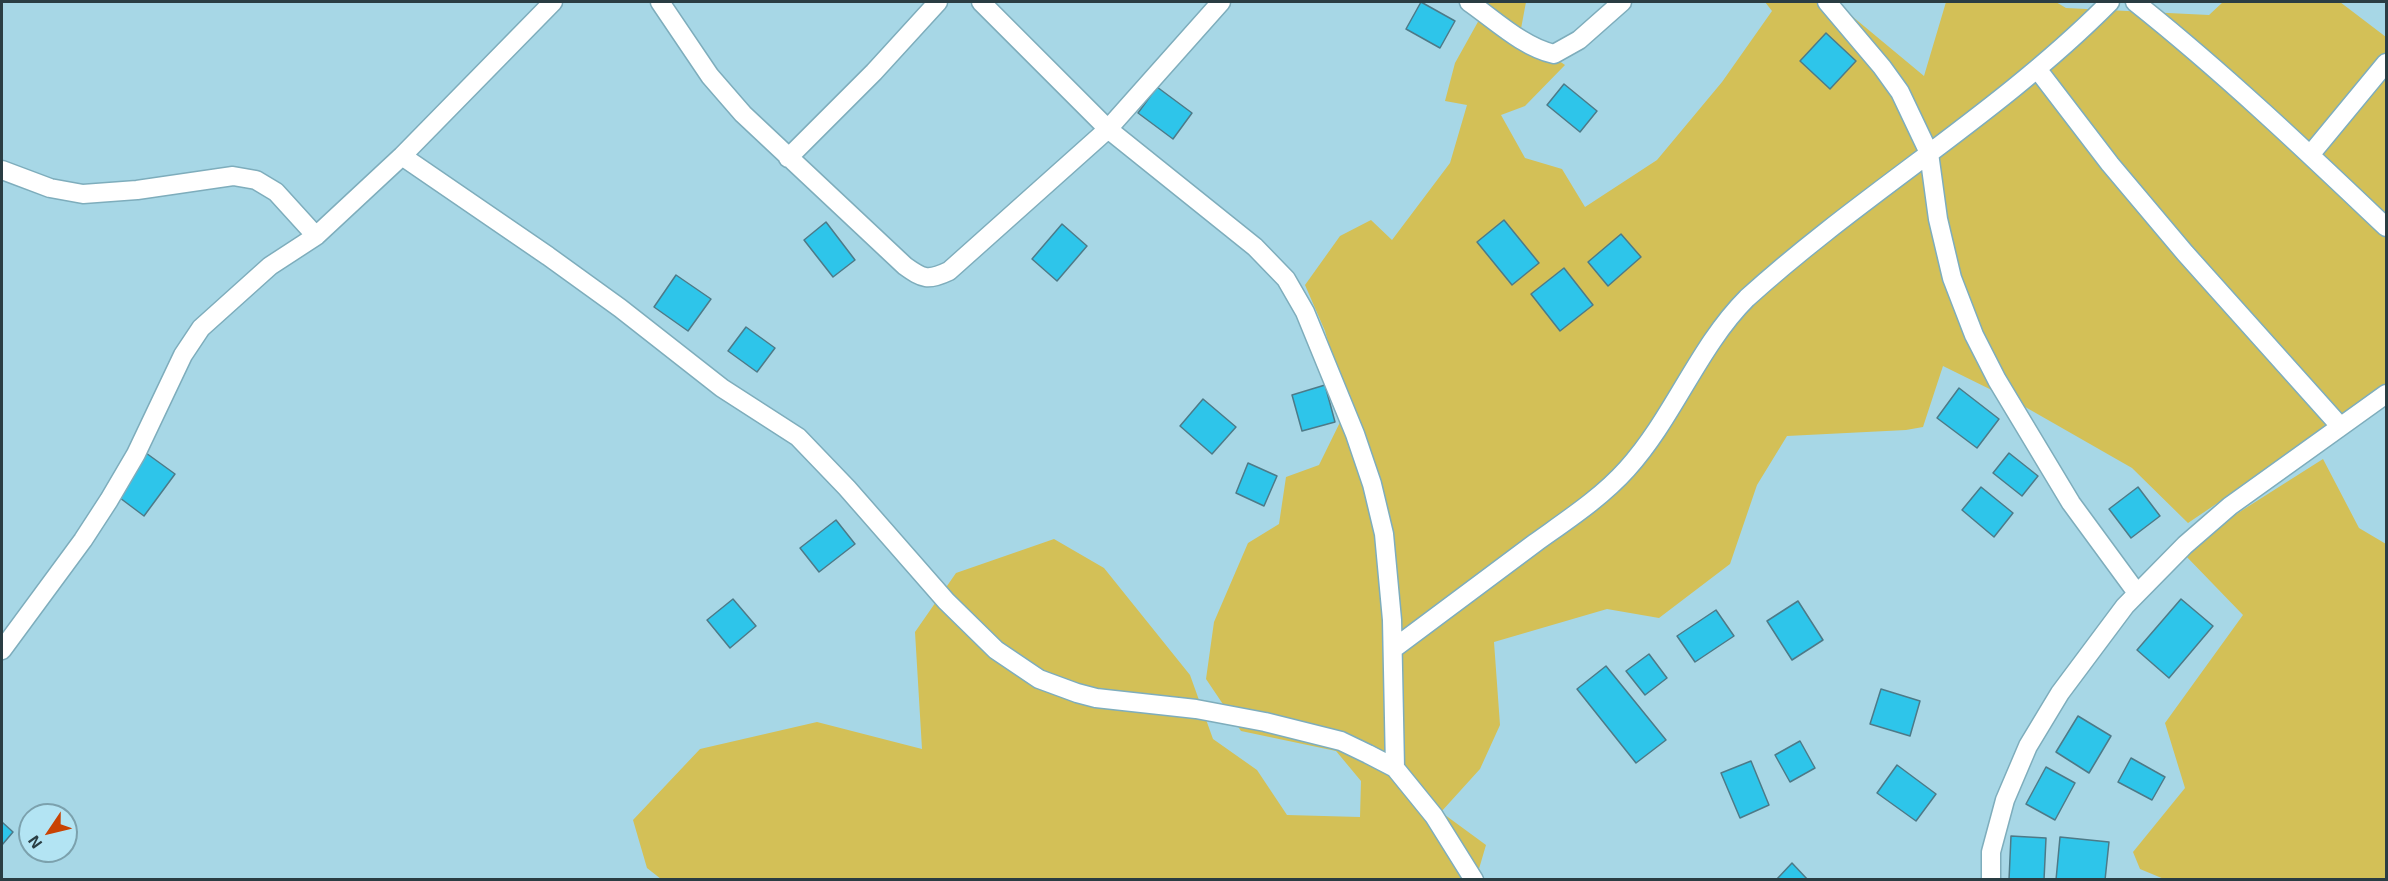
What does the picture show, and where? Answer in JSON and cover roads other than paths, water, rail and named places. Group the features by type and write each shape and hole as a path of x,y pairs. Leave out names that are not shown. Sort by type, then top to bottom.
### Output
{"street":[{"path":"2,650 83,540 109,500 136,454 163,394 193,338 210,317 270,266 316,236 402,156 553,2"},
{"path":"660,2 726,96 788,158 905,266 920,277 934,278 949,271 1108,129 1221,2"},
{"path":"788,158 874,72 938,2"},
{"path":"981,2 1108,129 1255,247 1286,279 1305,312 1330,369 1372,484 1384,534 1392,620 1395,768"},
{"path":"1469,2 1525,41 1542,51 1554,54 1579,40 1622,2"},
{"path":"1827,2 1870,51 1900,92 1929,153 1938,219 1952,278 1974,335 1997,380 2071,503 2137,593"},
{"path":"1393,649 1596,499 1627,470 1657,433 1734,310 1766,281 2038,70 2110,2"},
{"path":"2135,2 2193,48 2386,227"},
{"path":"2310,155 2386,63"},
{"path":"2038,70 2110,164 2185,253 2340,426"},
{"path":"402,156 620,308 722,388 798,437 830,469 946,601 996,650 1040,679 1077,693 1096,698 1196,709 1265,722 1341,741 1395,768 1434,816 1474,879"},
{"path":"2,170 50,188 83,195 137,190 233,176 256,180 276,192 316,236"},
{"path":"1990,879 1991,852 2005,800 2028,746 2060,693 2137,593 2185,545 2230,506 2386,394"}]}
